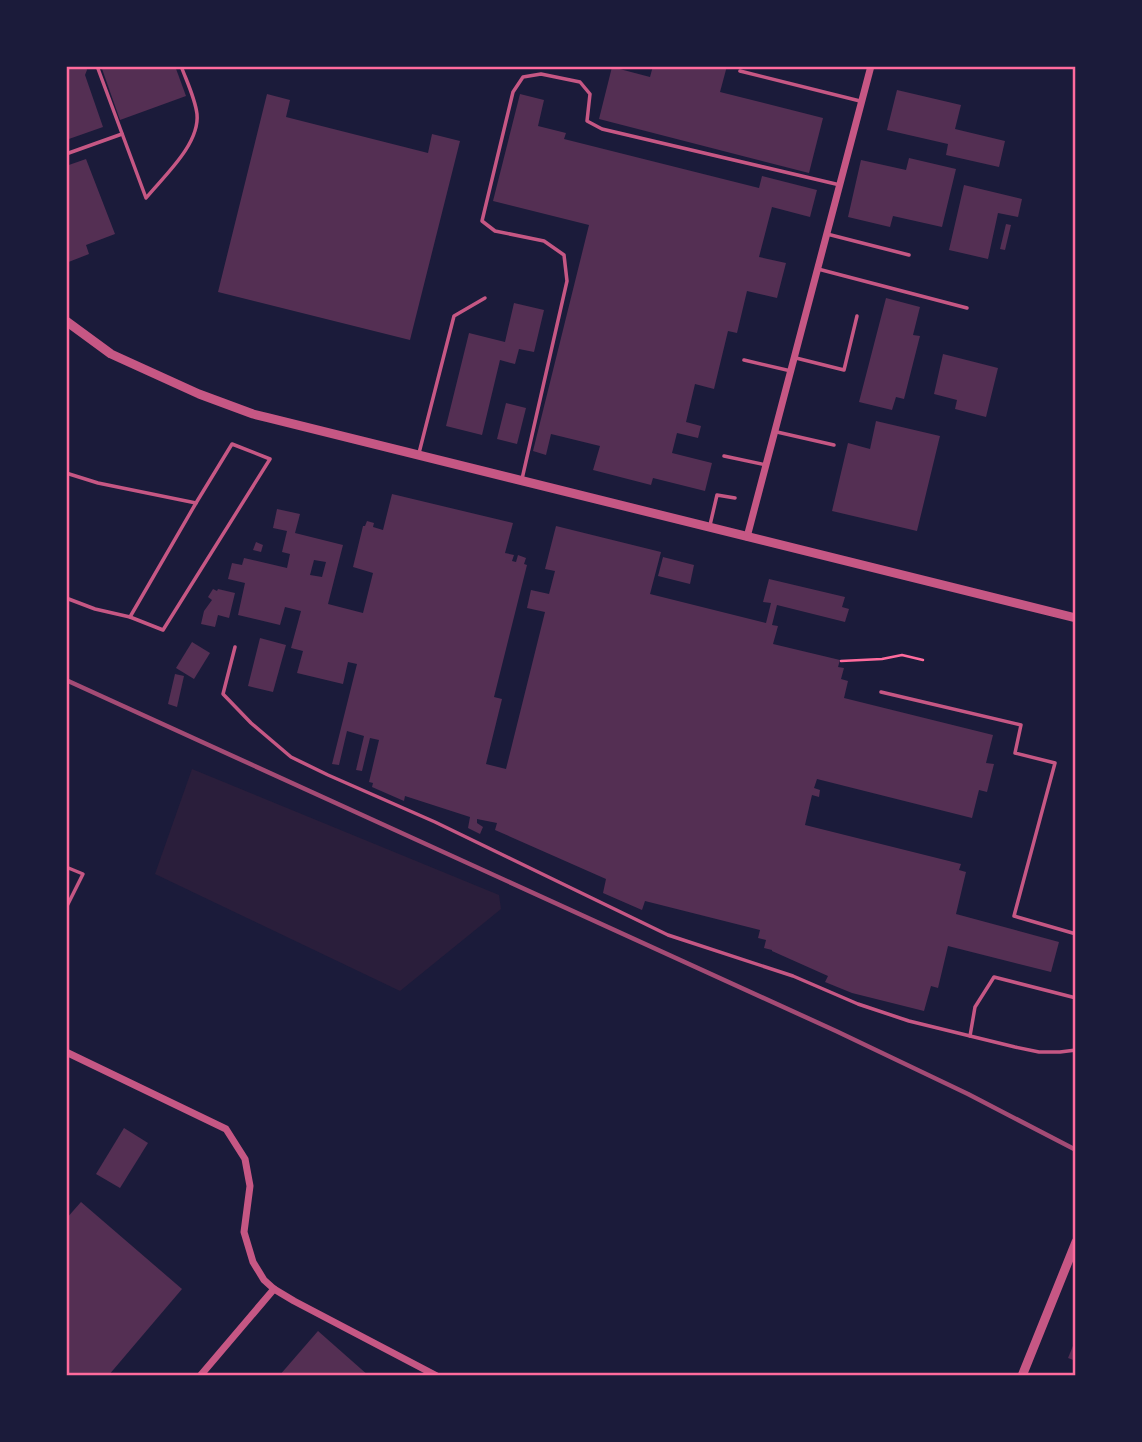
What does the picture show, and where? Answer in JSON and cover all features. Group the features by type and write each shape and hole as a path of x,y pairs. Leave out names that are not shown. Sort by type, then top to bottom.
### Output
{"street":[{"path":"747,537 871,66"},
{"path":"66,321 111,354 253,414 1076,618"},
{"path":"66,1052 226,1129 245,1159 250,1186 244,1232 253,1262 264,1280 274,1289 436,1375"},
{"path":"1022,1376 1076,1242"},
{"path":"200,1376 274,1289"}],"lane":[{"path":"97,66 146,198 187,149 197,126 196,109 181,66"},
{"path":"740,71 862,102"},
{"path":"521,481 567,281 564,255 544,241 495,231 482,221 513,92 523,77 541,74 580,82 590,94 587,121 602,130 840,185"},
{"path":"66,154 122,134"},
{"path":"827,234 909,255"},
{"path":"818,269 967,309"},
{"path":"419,455 454,316 485,299"},
{"path":"794,358 844,370 857,316"},
{"path":"744,360 790,371"},
{"path":"775,432 834,445"},
{"path":"66,598 163,630 270,459 232,444 130,617"},
{"path":"724,456 766,465"},
{"path":"66,473 97,483 196,502"},
{"path":"709,527 717,495 735,498"},
{"path":"235,647 223,694 251,723 291,757 328,775 435,821 668,935 793,976 885,1014 1038,1052 1076,1050"},
{"path":"881,692 1021,726 1015,753 1055,763 1014,916 1076,934"},
{"path":"66,867 83,874 66,908"},
{"path":"970,1036 975,1007 994,977 1076,998"}],"path":[{"path":"841,661 902,655 923,660"}],"shaded area":[{"path":"192,769 499,895 501,909 400,991 155,874"}],"building":[{"path":"66,66 86,66 85,75 103,127 66,140"},
{"path":"101,66 175,66 186,96 120,120"},
{"path":"653,66 727,66 720,92 823,118 809,173 599,119 612,67 650,77"},
{"path":"897,90 961,105 955,129 1005,141 999,167 946,155 948,144 887,130"},
{"path":"267,94 290,100 286,117 428,153 432,134 460,141 410,340 218,292"},
{"path":"520,94 544,100 538,126 566,133 564,139 759,188 762,176 817,190 810,217 772,207 759,257 786,263 777,298 747,291 737,333 728,331 714,389 695,384 686,422 701,426 698,438 677,433 672,453 712,463 705,491 653,478 651,485 593,470 600,446 551,434 546,455 533,451 589,225 493,201"},
{"path":"909,158 956,169 942,227 893,216 890,227 848,217 861,160 906,170"},
{"path":"86,159 115,234 86,245 89,254 66,263 66,166"},
{"path":"964,185 1022,199 1018,217 998,213 988,259 949,250"},
{"path":"1006,224 1011,225 1005,250 1000,249"},
{"path":"886,298 920,307 913,335 920,336 904,399 896,397 892,410 859,402"},
{"path":"514,303 544,310 534,352 519,349 515,364 500,360 482,435 446,426 469,333 505,342"},
{"path":"943,354 998,368 986,417 955,409 957,400 934,394"},
{"path":"506,403 526,408 517,444 497,439"},
{"path":"876,421 940,436 917,531 832,511 848,443 870,449"},
{"path":"392,494 513,523 505,553 514,555 512,561 516,562 518,555 526,558 524,564 527,565 494,697 502,699 486,764 506,769 545,612 527,608 531,590 549,594 555,571 545,569 556,526 661,552 650,594 766,623 771,603 763,602 769,579 845,597 842,607 849,609 845,622 777,605 772,625 778,626 773,644 840,660 838,667 844,668 841,679 848,681 844,698 993,735 986,763 994,764 987,792 979,790 972,818 817,779 814,788 820,790 819,797 812,795 805,825 961,864 959,870 966,872 956,914 1059,942 1051,972 948,946 938,988 931,986 924,1011 852,993 825,982 828,976 764,948 766,940 758,938 760,930 645,901 642,910 603,893 606,879 495,830 497,823 477,819 477,823 483,827 480,834 468,828 470,817 405,796 404,801 372,787 373,783 369,782 379,740 370,738 362,771 356,770 364,736 347,731 339,765 332,764 357,664 348,662 343,684 297,673 303,651 291,648 301,611 285,607 280,625 238,615 245,583 228,579 232,563 242,565 244,558 287,568 290,554 282,552 287,531 273,528 277,509 300,514 295,533 343,545 328,604 363,613 373,573 353,567 363,526 367,521 374,523 373,527 383,530","holes":["314,560 326,562 322,577 310,575"]},
{"path":"256,542 263,545 261,552 253,550"},
{"path":"663,557 694,565 690,584 658,576"},
{"path":"213,589 235,593 229,618 218,615 215,627 201,624 204,611 212,600 208,597"},
{"path":"260,638 286,645 273,692 248,686"},
{"path":"192,642 210,653 194,679 176,668"},
{"path":"175,674 184,676 177,707 168,704"},
{"path":"124,1128 148,1143 120,1188 96,1174"},
{"path":"81,1202 182,1289 108,1376 66,1376 66,1219"},
{"path":"318,1331 369,1376 279,1376"},
{"path":"1076,1341 1076,1361 1068,1358"}],"railway":[{"path":"66,680 836,1031 968,1094 1076,1150"}]}
